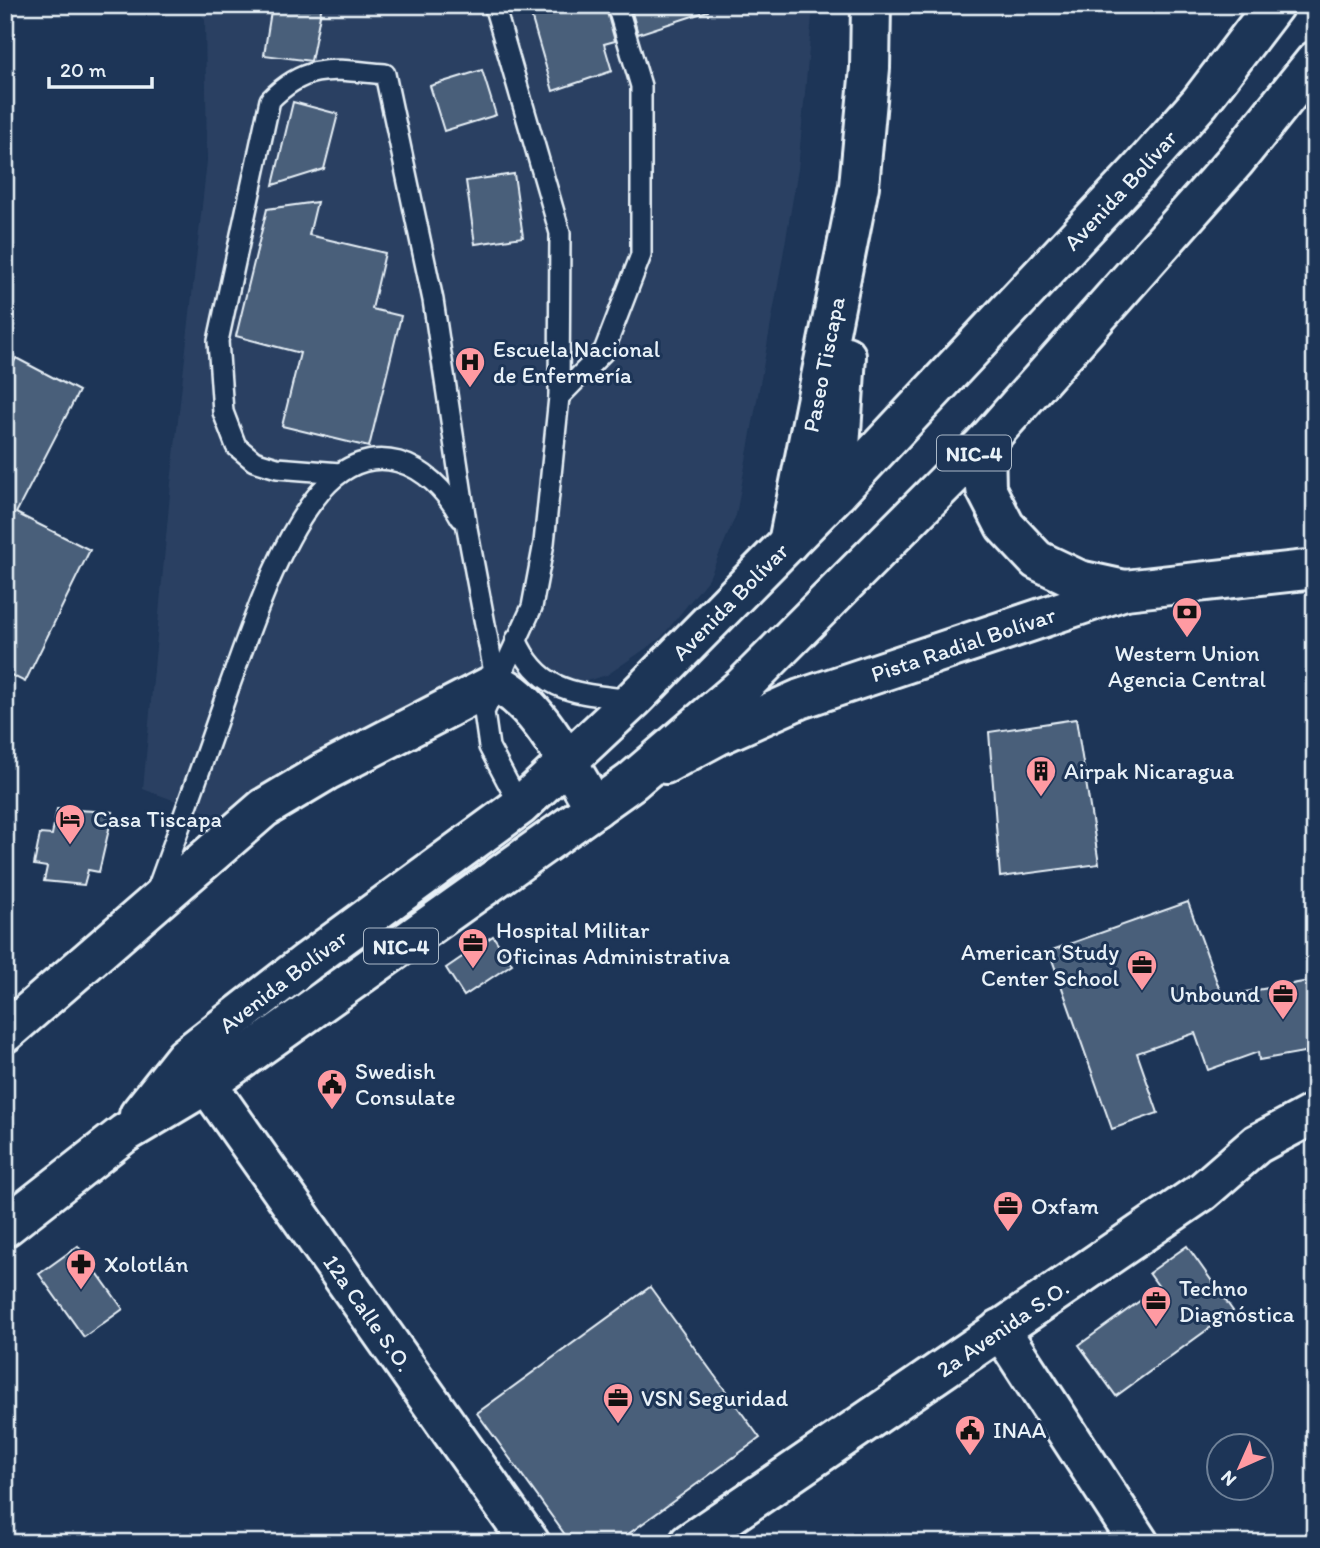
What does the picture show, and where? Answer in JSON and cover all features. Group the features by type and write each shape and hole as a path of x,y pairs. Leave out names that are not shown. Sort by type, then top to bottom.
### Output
{"main road":[{"name":"Paseo Tiscapa","path":"837,493 870,68 871,5"},
{"name":"Avenida Bolívar","path":"125,1133 185,1057 307,962 520,806 633,701 837,493 1138,172 1199,102 1274,5"},
{"name":"Avenida Bolívar","path":"5,1227 125,1133 206,1084 631,782 743,686 985,443 1235,161 1315,61"},
{"name":"Paseo Tiscapa","path":"788,543 859,186"},
{"path":"985,443 986,489 1005,526 1037,560 1079,580 1125,590"},
{"name":"Pista Radial Bolívar","path":"631,782 717,736 800,699 1125,590 1315,569"},
{"path":"5,1033 264,808 326,771 496,683 508,688 537,717 595,808"},
{"path":"206,1084 201,1066 204,1059 256,1018 278,987"},
{"name":"12a Calle S.O.","path":"206,1084 530,1543"},
{"name":"2a Avenida S.O.","path":"689,1543 1203,1191 1258,1144 1315,1113"},
{"path":"1000,1329 1139,1543"}],"lane":[{"path":"494,5 560,233 559,397 544,543 532,607 484,712 489,747 520,806"},
{"path":"559,397 604,351 641,255 641,86 617,5"},
{"path":"340,474 277,468 254,461 236,446 223,412 218,341 270,100 283,86 319,69 385,74 433,300 467,528 496,683"},
{"path":"153,902 252,623 293,534 321,492 340,474 368,462 403,460 428,475 450,498 467,528"},
{"path":"516,639 526,662 542,677 565,691 633,701"}],"shaded area":[{"name":"Escuela Nacional de Enfermería","path":"193,5 813,5 798,169 776,296 736,515 709,578 661,638 607,675 452,719 353,738 220,817 143,789 171,483 207,161 205,19"}],"building":[{"path":"272,5 322,5 311,61 264,55"},
{"path":"528,5 605,5 615,41 604,44 612,71 553,91"},
{"path":"630,5 707,5 708,11 638,34"},
{"path":"482,70 496,115 444,131 430,86"},
{"path":"293,102 338,114 324,169 273,185"},
{"path":"514,174 523,237 475,244 466,181"},
{"path":"317,202 309,235 385,253 372,309 401,316 369,447 282,426 300,353 236,336 267,209"},
{"path":"16,358 79,391 16,513 90,550 25,682 5,672 5,379"},
{"name":"Airpak Nicaragua","path":"1076,719 1099,864 1000,877 989,732"},
{"path":"57,809 113,812 99,872 88,870 84,885 44,881 47,867 34,865 40,834 52,835"},
{"name":"American Study Center School","path":"1188,902 1222,996 1315,980 1315,1050 1259,1060 1258,1052 1208,1070 1195,1033 1137,1053 1158,1113 1112,1129 1049,951"},
{"name":"Hospital Militar Oficinas Administrativa","path":"493,936 512,964 464,996 446,968"},
{"name":"Xolotlán","path":"78,1246 123,1309 84,1337 39,1274"},
{"name":"Techno Diagnóstica","path":"1187,1246 1233,1311 1116,1396 1079,1345 1159,1287 1149,1273"},
{"name":"VSN Seguridad","path":"650,1287 760,1438 616,1543 571,1543 477,1413"}],"place":[{"name":"Escuela Nacional de Enfermería","path":"470,389"},
{"name":"Western Union Agencia Central","path":"1187,639"},
{"name":"Airpak Nicaragua","path":"1041,798"},
{"name":"Casa Tiscapa","path":"70,846"},
{"name":"Hospital Militar Oficinas Administrativa","path":"473,970"},
{"name":"American Study Center School","path":"1142,992"},
{"name":"Unbound","path":"1283,1021"},
{"name":"Swedish Consulate","path":"332,1111"},
{"name":"Oxfam","path":"1008,1233"},
{"name":"Xolotlán","path":"81,1291"},
{"name":"Techno Diagnóstica","path":"1156,1328"},
{"name":"VSN Seguridad","path":"618,1425"},
{"name":"INAA","path":"970,1457"}]}
